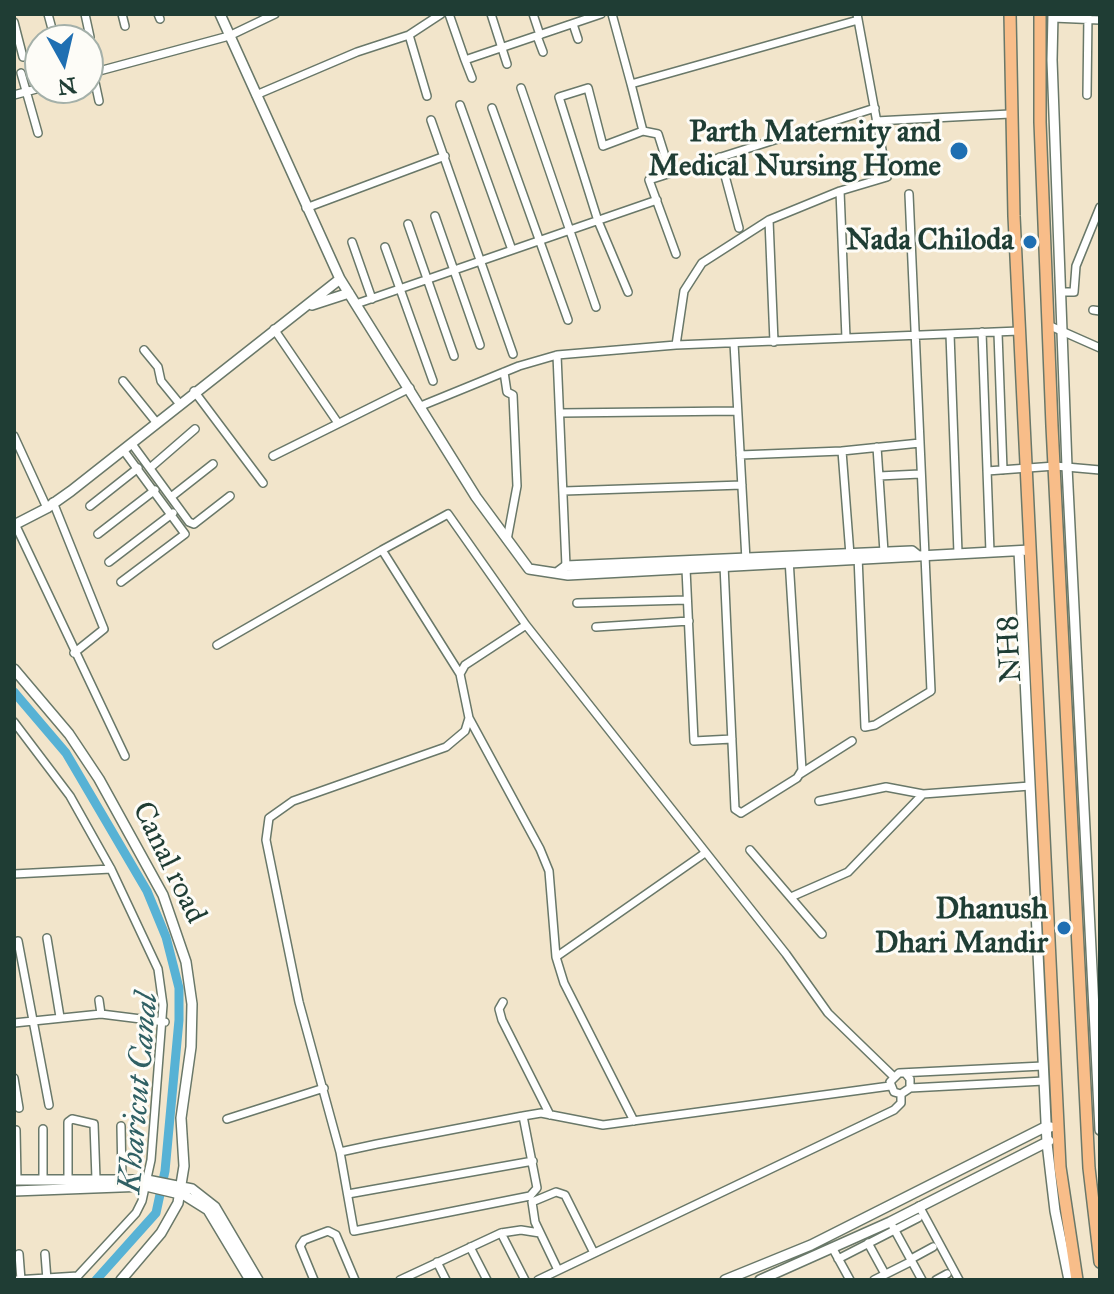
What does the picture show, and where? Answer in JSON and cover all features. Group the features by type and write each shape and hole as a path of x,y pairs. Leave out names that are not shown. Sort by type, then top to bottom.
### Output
{"main road":[{"name":"NH8","path":"1010,14 1004,66 1010,114 1027,469 1024,550 1053,1002 1053,1128 1077,1280"},
{"name":"NH8","path":"1040,14 1040,122 1048,325 1061,466 1089,1168 1100,1262"},
{"path":"1040,1003 1053,1002"}],"street":[{"path":"122,14 125,26"},
{"path":"220,14 340,279 476,497 529,569 1024,550 1030,786 1043,1066 1053,1128 1047,1143 1055,1211 1069,1280"},
{"path":"104,70 229,36 275,14"},
{"path":"256,95 357,52 409,35 441,14"},
{"path":"449,14 472,78"},
{"path":"491,14 507,64"},
{"path":"533,14 543,52"},
{"path":"465,60 574,20 601,14"},
{"path":"612,14 643,131"},
{"path":"1100,20 1053,16 1061,466 1097,1016 1100,1130"},
{"path":"631,84 858,17 887,177 840,191 769,220 702,263 684,291 676,345"},
{"path":"1087,95 1088,17"},
{"path":"574,20 578,39"},
{"path":"14,22 23,57"},
{"path":"409,35 427,96"},
{"path":"21,73 24,82"},
{"path":"521,88 596,307"},
{"path":"628,292 598,221 559,97 588,88 603,146 643,131 658,134 670,172"},
{"path":"30,104 38,133"},
{"path":"460,105 512,250"},
{"path":"492,108 568,320"},
{"path":"676,254 649,180 875,108"},
{"path":"876,121 1010,114"},
{"path":"431,120 483,261 513,354"},
{"path":"306,208 445,156"},
{"path":"720,157 739,228"},
{"path":"840,191 846,338"},
{"path":"842,451 854,557 865,727 875,725 931,691 921,555 917,335 909,194"},
{"path":"356,304 657,200"},
{"path":"1060,292 1074,292 1076,266 1100,207"},
{"path":"435,216 480,345"},
{"path":"769,220 774,342"},
{"path":"408,224 454,356"},
{"path":"352,242 372,299"},
{"path":"385,247 433,381"},
{"path":"125,756 15,524 50,505 128,447 194,391 309,306 340,279"},
{"path":"309,306 349,293"},
{"path":"1048,325 1100,348"},
{"path":"274,329 338,423"},
{"path":"421,406 504,372 557,355 676,345 1019,331"},
{"path":"982,332 990,552"},
{"path":"998,333 1003,470"},
{"path":"950,334 958,553"},
{"path":"734,343 746,562"},
{"path":"144,350 158,367 161,381 179,403"},
{"path":"557,355 564,491 562,569 568,575 686,569 724,563"},
{"path":"504,372 507,392 513,395 517,486 507,540"},
{"path":"123,381 156,422"},
{"path":"273,456 410,388"},
{"path":"194,391 263,483"},
{"path":"561,413 737,411"},
{"path":"150,468 195,429"},
{"path":"14,436 50,505 104,629 74,653"},
{"path":"740,455 842,451 920,443"},
{"path":"121,582 185,534 173,513 138,468 128,447"},
{"path":"128,447 150,468 194,524 230,496"},
{"path":"877,447 884,552"},
{"path":"171,497 213,464"},
{"path":"987,471 1061,466 1100,470"},
{"path":"90,506 138,468"},
{"path":"879,476 920,474"},
{"path":"564,491 742,485"},
{"path":"98,534 155,490"},
{"path":"109,562 173,513"},
{"path":"217,645 448,514 526,625 828,1013 893,1076"},
{"path":"382,550 460,674 469,718 540,849 549,871 556,957 564,983 634,1121"},
{"path":"854,557 912,551 921,555"},
{"path":"789,561 800,774"},
{"path":"724,563 738,813 852,741"},
{"path":"686,569 694,741 732,739"},
{"path":"577,603 687,600"},
{"path":"596,627 689,621"},
{"path":"460,674 465,665 526,625"},
{"name":"Canal road","path":"14,669 69,734 99,779 163,895 186,962 192,1004 191,1047 181,1118 184,1166 180,1190 171,1218 121,1280"},
{"path":"354,1231 340,1152 299,1002 265,830 269,818 293,801 446,747 465,731 469,718"},
{"name":"Canal road","path":"14,722 70,796 111,869 158,969 165,1022 147,1183 136,1213 76,1278"},
{"path":"819,801 886,787 923,794 1030,786"},
{"path":"791,897 848,872 923,794"},
{"path":"750,850 822,934"},
{"path":"556,957 705,853"},
{"path":"14,874 111,869"},
{"path":"47,938 60,1017"},
{"path":"18,941 49,1105"},
{"path":"99,1000 101,1014"},
{"path":"503,1002 499,1009 502,1020 550,1115"},
{"path":"14,1023 101,1014 165,1022"},
{"path":"893,1076 1043,1066"},
{"path":"906,1074 910,1079 910,1088"},
{"path":"890,1086 893,1076"},
{"path":"14,1078 19,1108"},
{"path":"901,1094 910,1088 1044,1081"},
{"path":"340,1152 523,1116 550,1115 603,1125 890,1086 901,1094"},
{"path":"227,1119 324,1088"},
{"path":"538,1280 894,1110 901,1103 901,1094"},
{"path":"523,1116 537,1188 531,1199 540,1233 558,1270"},
{"path":"68,1180 68,1122 72,1119 94,1124 96,1179"},
{"path":"121,1126 122,1179"},
{"path":"725,1280 881,1212 1053,1128"},
{"path":"43,1129 43,1180"},
{"path":"15,1184 16,1130"},
{"path":"760,1280 868,1243 919,1206 1047,1143"},
{"path":"348,1194 533,1161"},
{"path":"15,1184 43,1180 122,1179 203,1195 215,1207 258,1280"},
{"path":"15,1184 147,1183"},
{"path":"180,1190 208,1210 250,1280"},
{"path":"314,1280 300,1246 304,1240 323,1232 336,1235 556,1192 565,1195 594,1253"},
{"path":"919,1206 959,1280"},
{"path":"835,1254 892,1226 918,1218"},
{"path":"892,1226 922,1280"},
{"path":"400,1280 501,1233 521,1230 540,1233"},
{"path":"501,1233 525,1280"},
{"path":"336,1235 355,1280"},
{"path":"868,1243 885,1274"},
{"path":"470,1247 487,1280"},
{"path":"874,1280 933,1247"},
{"path":"19,1254 19,1280 76,1278"},
{"path":"45,1254 46,1279"},
{"path":"835,1254 850,1280"},
{"path":"437,1262 446,1280"},
{"path":"936,1280 947,1274"}],"waterway":[{"name":"Kharicut Canal","path":"14,692 66,753 147,891 166,937 179,988 179,1020 165,1171 156,1213 96,1280"}],"place":[{"name":"Parth Maternity and Medical Nursing Home","path":"959,151"},
{"name":"Nada Chiloda","path":"1030,242"},
{"name":"Dhanush Dhari Mandir","path":"1064,928"}]}
